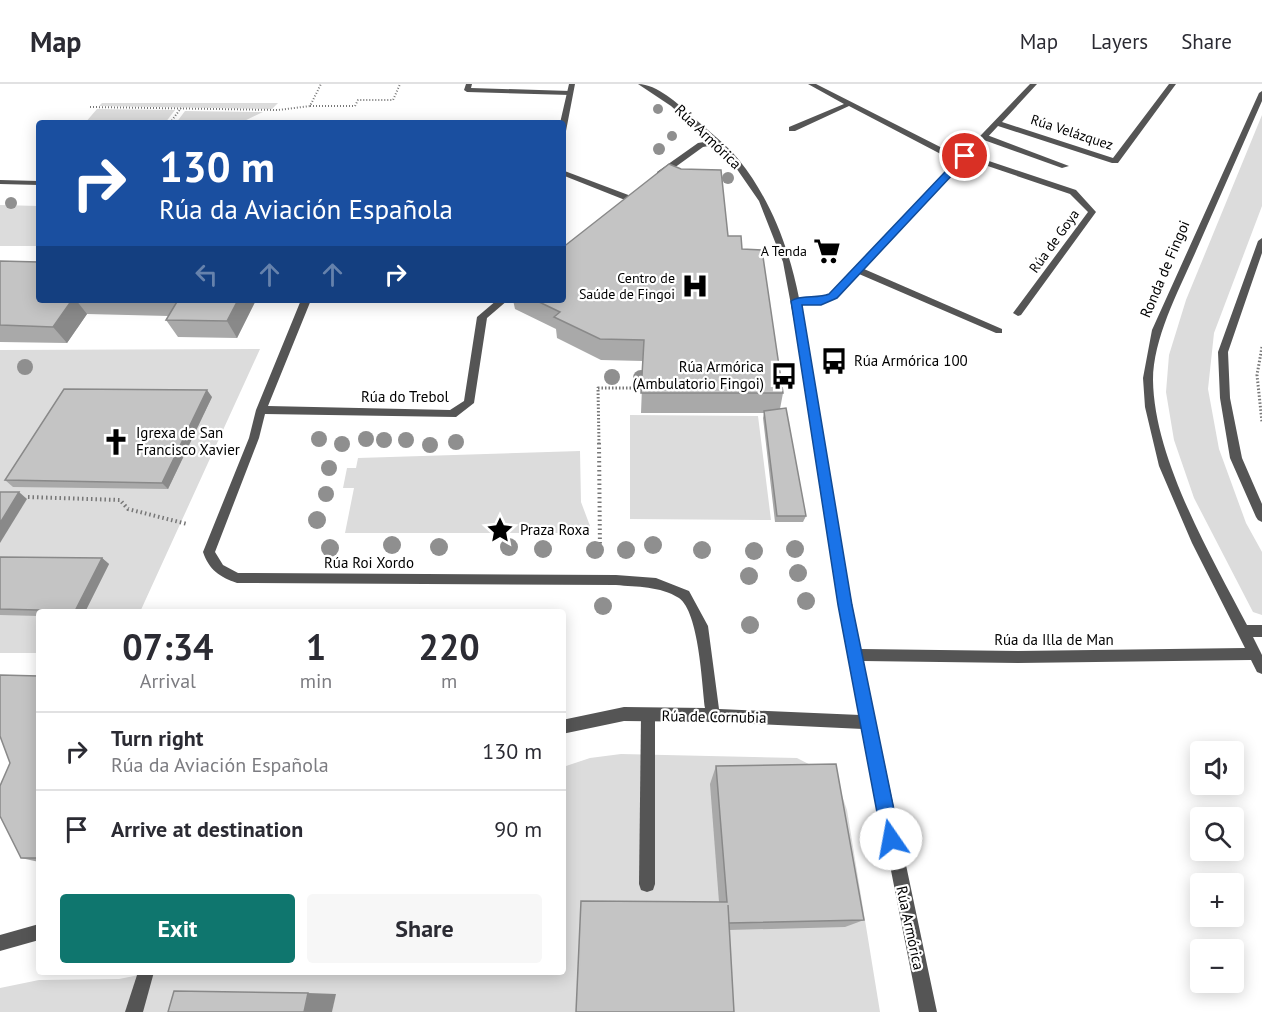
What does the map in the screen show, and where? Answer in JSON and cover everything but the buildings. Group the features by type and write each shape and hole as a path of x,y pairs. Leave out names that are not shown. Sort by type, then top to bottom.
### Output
{"street":[{"path":"469,84 467,90 570,93"},
{"path":"564,120 572,84"},
{"name":"Rúa Armórica","path":"641,84 674,104 735,160 763,201 787,262 796,301 854,655 928,1012"},
{"path":"811,84 963,158"},
{"path":"796,301 821,301 833,296 1034,84"},
{"name":"Rúa Velázquez","path":"997,123 1115,160 1173,84"},
{"name":"Ronda de Fingoi","path":"1262,93 1157,330 1148,378 1150,407 1165,466 1198,543 1262,668"},
{"path":"792,129 849,104"},
{"path":"984,137 1065,166"},
{"path":"656,177 701,145 717,142"},
{"name":"Rúa de Goya","path":"963,158 1073,192 1092,212 1018,313"},
{"path":"566,174 628,198"},
{"path":"0,182 36,183"},
{"path":"620,204 637,191"},
{"path":"1262,242 1223,352 1225,398 1236,458 1262,517"},
{"path":"858,270 999,331"},
{"name":"Rúa Roi Xordo","path":"305,303 261,410 254,438 209,552 212,563 221,572 237,578 616,579 656,583 686,595 702,626 713,715"},
{"name":"Rúa do Trebol","path":"261,410 452,414 469,403 482,317 499,303"},
{"path":"1242,631 1262,631"},
{"name":"Rúa da Illa de Man","path":"854,655 1018,657 1253,654"},
{"name":"Rúa de Cornubia","path":"566,726 624,714 713,715 867,722"},
{"path":"647,884 648,716"},
{"path":"0,943 36,933"},
{"path":"134,1012 145,975"}],"path":[{"path":"310,106 321,84"},
{"path":"90,107 278,110 310,106 355,106 358,100 393,100 400,84"},
{"path":"172,120 181,108"},
{"path":"1262,347 1259,357 1257,397 1262,422"},
{"path":"600,551 598,388 656,388"},
{"path":"28,497 120,500 128,509 187,524"}],"shaded area":[{"path":"102,103 278,103 272,109 99,106"},
{"path":"97,109 175,110 167,120 88,120"},
{"path":"185,111 263,112 246,120 178,120"},
{"path":"1262,115 1262,206 1214,333 1208,389 1219,449 1246,523 1262,552 1262,615 1253,612 1194,498 1174,440 1166,392 1169,355 1186,300"},
{"path":"0,205 36,206 36,246 0,246"},
{"path":"260,349 141,609 36,609 36,653 0,653 0,350"},
{"path":"630,415 758,416 771,520 630,519"},
{"path":"580,451 581,502 590,526 583,533 345,533 354,488 343,488 347,468 356,468 358,458"},
{"path":"621,754 797,758 836,778 847,810 880,1012 725,1012 720,910 581,1012 332,1012 335,994 208,1012 0,1012 0,988 39,980 119,979 139,975 566,975 566,766 590,758"}],"place":[{"name":"A Tenda","path":"827,251"},
{"name":"Centro de Saúde de Fingoi","path":"695,286"},
{"name":"Rúa Armórica 100","path":"834,361"},
{"name":"Rúa Armórica (Ambulatorio Fingoi)","path":"784,376"},
{"name":"Igrexa de San Francisco Xavier","path":"116,442"},
{"name":"Praza Roxa","path":"500,530"}],"route":[{"path":"891,839 845,605 796,301 821,301 833,296 965,156"}]}
